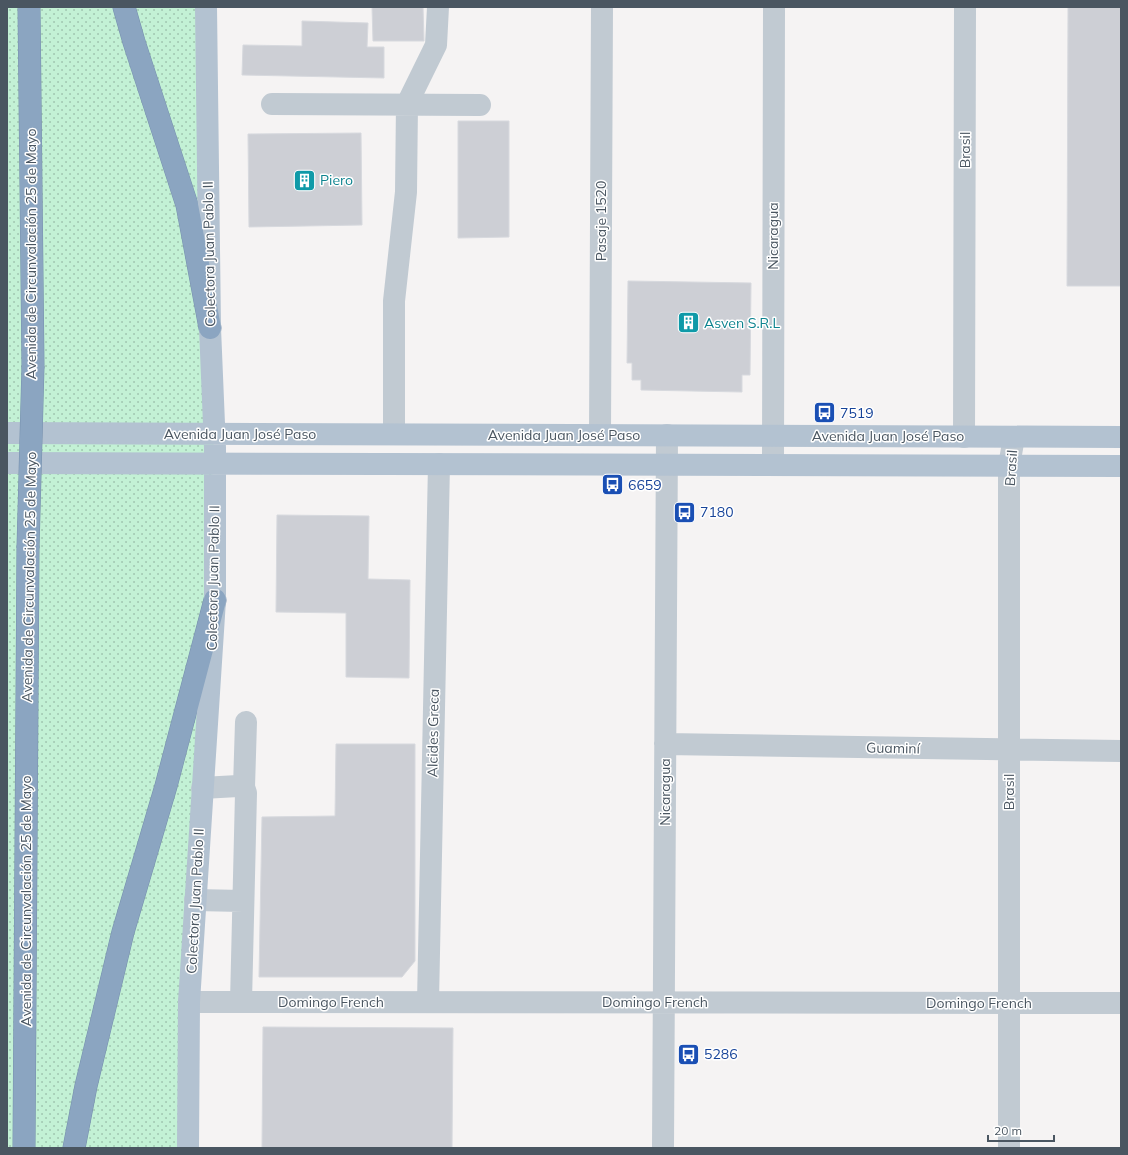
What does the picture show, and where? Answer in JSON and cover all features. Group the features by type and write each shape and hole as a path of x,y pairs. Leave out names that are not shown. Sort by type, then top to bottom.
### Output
{"highway":[{"name":"Avenida de Circunvalación 25 de Mayo","path":"24,1148 28,548 32,366 29,7"},
{"path":"124,7 186,205 210,328"},
{"path":"74,1148 86,1086 124,932 166,786 215,600"}],"main road":[{"name":"Colectora Juan Pablo II","path":"188,1148 189,1002 215,600 215,464 210,328 206,7"},
{"name":"Avenida Juan José Paso","path":"7,433 1121,437"},
{"name":"Avenida Juan José Paso","path":"7,464 1121,466"}],"street":[{"path":"394,434 394,302 406,192 407,104 436,45 438,7"},
{"name":"Pasaje 1520","path":"600,435 602,7"},
{"name":"Nicaragua","path":"773,465 774,7"},
{"name":"Brasil","path":"964,436 965,7"},
{"path":"272,104 480,105"},
{"name":"Nicaragua","path":"663,1148 667,435"},
{"name":"Brasil","path":"1009,1148 1009,466 1014,437"},
{"name":"Alcides Greca","path":"428,1002 439,464"},
{"path":"241,1002 246,793 244,787 246,722"},
{"name":"Guaminí","path":"665,744 1121,751"},
{"path":"202,788 244,787"},
{"path":"195,900 243,901"},
{"name":"Domingo French","path":"189,1002 1121,1003"}],"green space":[{"path":"7,7 206,7 214,433 188,1148 7,1148"}],"building":[{"path":"372,7 423,7 424,41 373,41"},
{"path":"1068,7 1121,7 1121,286 1067,286"},
{"path":"302,21 368,23 367,47 384,47 384,78 242,75 243,45 302,46"},
{"path":"458,121 509,121 509,237 458,238"},
{"name":"Piero","path":"361,133 362,225 249,227 248,134"},
{"name":"Asven S.R.L","path":"628,281 751,283 750,375 742,375 742,392 641,390 641,380 632,380 632,363 627,363"},
{"path":"277,515 369,516 368,579 410,580 409,678 346,677 346,613 276,612"},
{"path":"336,744 415,744 415,961 402,977 259,977 262,817 335,816"},
{"path":"263,1027 453,1028 452,1148 262,1148"}],"place":[{"name":"Piero","path":"305,180"},
{"name":"Asven S.R.L","path":"689,323"},
{"name":"7519","path":"824,413"},
{"name":"6659","path":"612,485"},
{"name":"7180","path":"685,512"},
{"name":"5286","path":"688,1054"}]}
